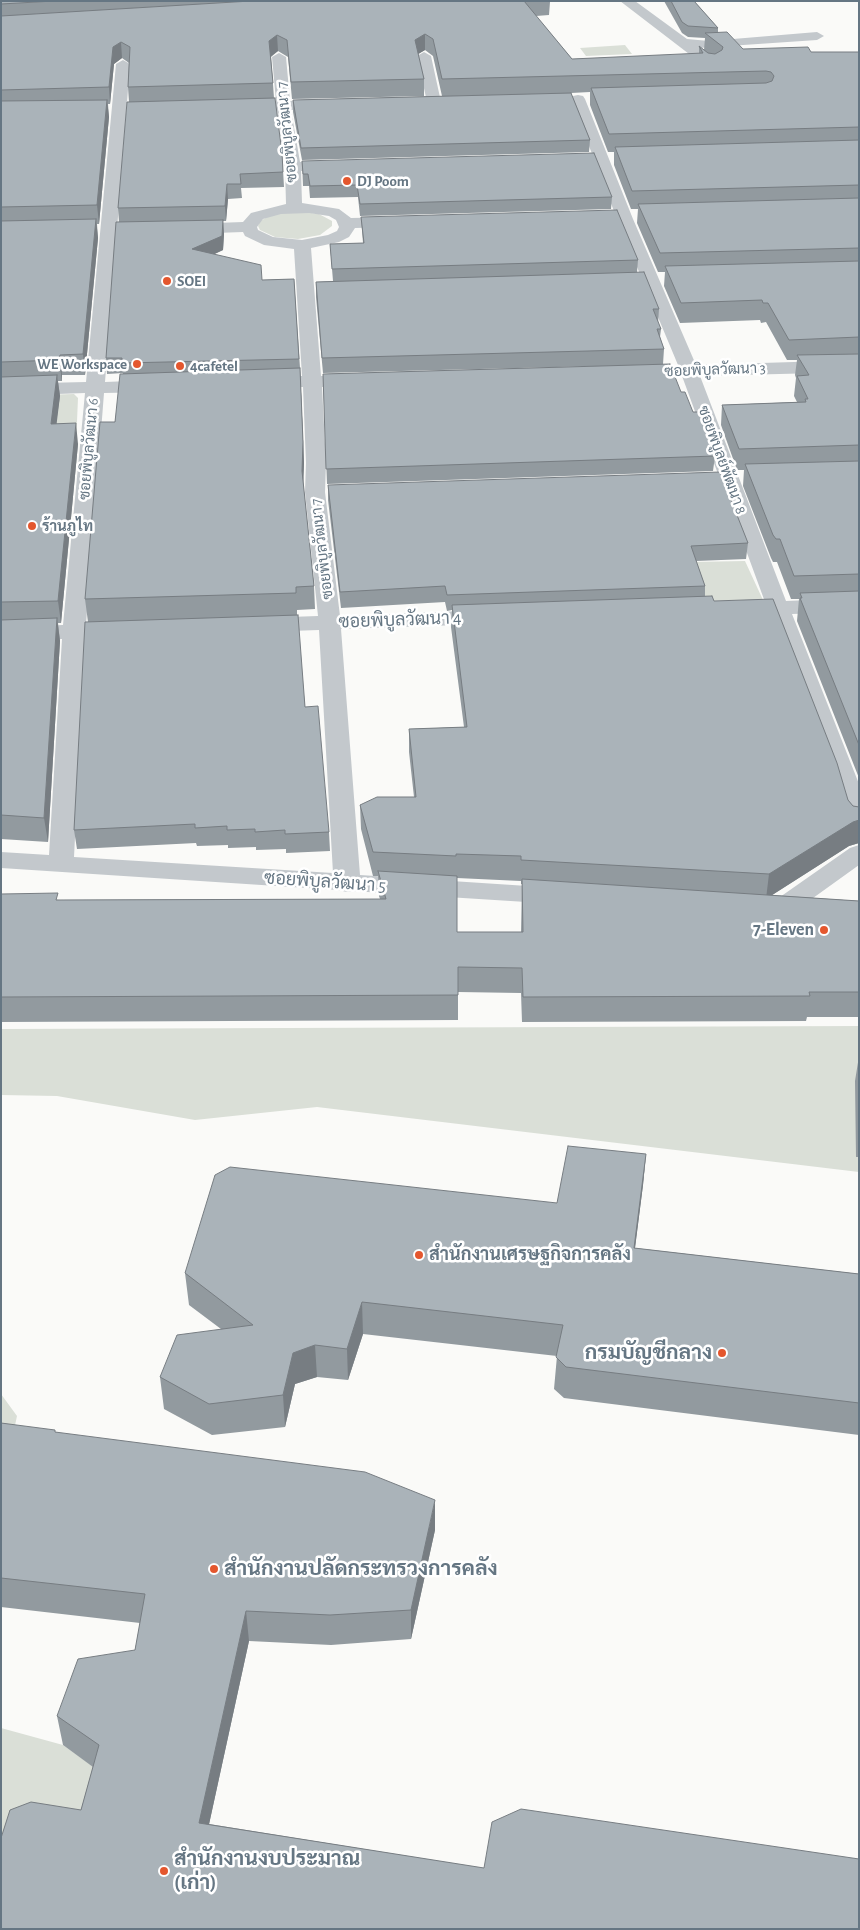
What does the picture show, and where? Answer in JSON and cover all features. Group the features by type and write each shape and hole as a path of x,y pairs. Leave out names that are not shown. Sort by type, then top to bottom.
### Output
{"street":[{"path":"626,1 706,60"},
{"path":"683,43 709,44 817,36"},
{"path":"424,56 434,102"},
{"name":"ซอยพิบูลวัฒนา 7","path":"279,57 293,167 294,208"},
{"name":"ซอยพิบูลวัฒนา 6","path":"61,864 74,632 95,388 115,230 117,110 123,64"},
{"name":"ซอยพิบูลย์พัฒนา 8","path":"578,99 689,370 778,608 847,755 859,824"},
{"path":"418,102 452,101"},
{"path":"226,107 341,104"},
{"path":"293,167 359,165"},
{"path":"294,208 309,208 333,212 342,217 347,223 347,227 343,234 333,239 302,245 286,245 258,238 251,233 250,222 267,212 294,208"},
{"path":"347,223 414,222"},
{"path":"169,229 249,227"},
{"path":"89,231 115,230"},
{"name":"ซอยพิบูลวัฒนา 7","path":"302,245 316,290 312,381 316,463 323,492 347,884"},
{"name":"ซอยพิบูลวัฒนา 3","path":"620,372 859,366"},
{"path":"243,383 380,379"},
{"path":"1,390 174,385"},
{"path":"719,610 859,605"},
{"name":"ซอยพิบูลวัฒนา 4","path":"241,626 510,617"},
{"path":"1,634 143,629"},
{"path":"812,913 769,909 859,853"},
{"name":"ซอยพิบูลวัฒนา 5","path":"1,860 580,898"}],"shaded area":[{"path":"625,45 632,54 586,56 580,48"},
{"path":"296,211 319,214 332,221 332,226 320,235 298,239 275,237 260,230 258,226 260,221 273,214"},
{"path":"74,394 78,398 76,445 12,396"},
{"path":"745,561 763,600 704,601 691,562"},
{"path":"859,1026 859,1172 317,1107 195,1120 57,1096 1,1095 1,1029"},
{"path":"1,1394 17,1416 9,1453 1,1471"},
{"path":"1,1728 63,1745 105,1775 87,1839 1,1890"}],"building":[{"path":"1,1 54,1 1,4"},
{"path":"251,1 524,1 572,59 703,53 699,46 708,53 715,54 722,50 723,47 705,33 727,32 743,49 808,47 811,52 859,52 859,127 609,134 591,88 766,83 772,81 774,76 771,72 766,71 442,79 433,39 425,34 415,40 424,79 291,82 287,40 277,35 269,41 273,83 128,87 130,47 121,42 113,47 109,87 1,90 1,16"},
{"path":"671,1 694,1 718,28 688,26 682,22"},
{"path":"571,93 590,140 301,148 293,100"},
{"path":"275,98 283,172 240,174 241,184 227,184 225,206 118,208 127,102"},
{"path":"107,100 97,205 1,207 1,101"},
{"path":"859,140 859,185 632,191 615,147"},
{"path":"594,153 612,197 360,204 357,185 310,186 308,174 303,174 302,161"},
{"path":"859,198 859,248 660,253 638,204"},
{"path":"617,210 638,260 332,269 330,244 364,243 361,217"},
{"path":"96,219 83,354 60,355 59,360 1,362 1,221"},
{"path":"223,220 222,236 192,249 261,265 262,280 294,279 299,359 122,363 122,358 106,358 116,222"},
{"path":"859,261 859,337 789,340 768,303 763,303 762,300 681,303 665,266"},
{"path":"644,272 659,309 653,309 661,329 657,329 664,349 322,358 316,282"},
{"path":"859,354 859,445 739,449 722,405 806,402 805,399 808,399 797,376 809,375 797,355"},
{"path":"670,364 681,392 685,392 693,412 699,412 715,456 326,469 323,374"},
{"path":"300,368 303,442 302,471 314,586 296,587 296,593 85,599 100,422 115,422 120,374"},
{"path":"57,375 51,424 76,423 58,601 1,602 1,377"},
{"path":"859,461 859,574 794,576 780,539 776,539 773,535 745,464"},
{"path":"720,472 748,543 691,546 705,586 447,595 445,586 340,592 328,485"},
{"path":"859,591 859,745 800,598 802,598 800,593"},
{"path":"712,596 714,601 773,599 837,763 848,800 853,806 859,807 859,820 769,874 521,860 521,856 456,854 456,856 373,852 360,805 377,797 416,797 409,729 467,727 452,605"},
{"path":"298,615 305,707 318,706 329,832 285,834 285,830 255,832 255,829 227,830 227,826 195,828 195,824 74,830 85,622"},
{"path":"57,618 44,818 1,815 1,620"},
{"path":"378,871 457,876 457,932 523,932 522,879 859,901 859,992 809,992 810,996 523,997 522,968 458,967 458,995 1,997 1,894 58,893 56,900 386,899"},
{"path":"568,1146 646,1154 634,1248 859,1274 859,1403 566,1367 556,1357 563,1325 362,1302 347,1349 315,1345 293,1353 283,1395 209,1404 160,1377 177,1335 253,1325 185,1273 215,1175 230,1167 557,1203"},
{"path":"1,1423 55,1430 55,1432 365,1472 435,1500 411,1610 330,1615 246,1611 199,1823 484,1868 492,1822 521,1809 859,1859 859,1929 1,1929 1,1838 10,1810 31,1802 81,1810 99,1745 57,1716 78,1659 135,1650 145,1594 1,1578"}],"place":[{"name":"DJ Poom","path":"347,181"},
{"name":"SOEI","path":"167,281"},
{"name":"WE Workspace","path":"137,364"},
{"name":"4cafetel","path":"180,366"},
{"name":"ร้านภูไท","path":"32,526"},
{"name":"7-Eleven","path":"824,930"},
{"name":"สำนักงานเศรษฐกิจการคลัง","path":"419,1255"},
{"name":"กรมบัญชีกลาง","path":"722,1353"},
{"name":"สำนักงานปลัดกระทรวงการคลัง","path":"214,1569"},
{"name":"สำนักงานงบประมาณ (เก่า)","path":"164,1871"}]}
